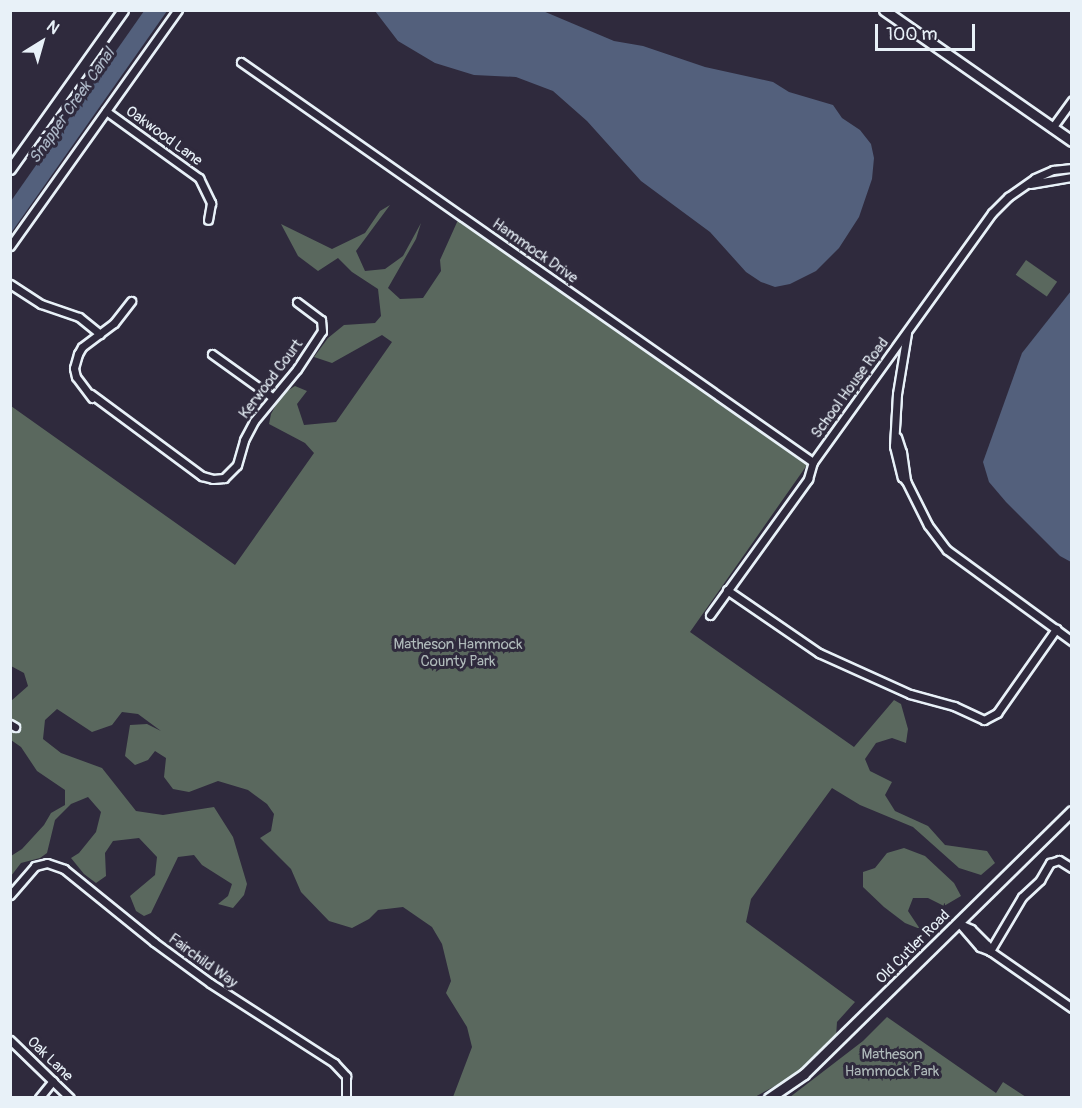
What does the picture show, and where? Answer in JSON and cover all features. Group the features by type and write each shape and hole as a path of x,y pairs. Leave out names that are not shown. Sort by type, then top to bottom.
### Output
{"main road":[{"path":"10,169 123,10"},
{"path":"887,11 1071,141"},
{"name":"Old Cutler Road","path":"769,1098 804,1074 1071,812"}],"street":[{"path":"10,246 178,10"},
{"name":"Hammock Drive","path":"241,62 813,462"},
{"path":"1052,128 1071,100"},
{"name":"Oakwood Lane","path":"106,111 199,178 211,203 208,220"},
{"name":"School House Road","path":"710,615 808,479 813,462 992,213 1008,196 1025,185 1050,171 1071,168"},
{"name":"School House Road","path":"1025,185 1071,177"},
{"path":"10,284 40,304 79,317 100,334 117,320 131,301"},
{"name":"Kerwood Court","path":"100,334 82,347 75,362 76,377 91,394 202,476 213,479 224,478 237,465 251,424 302,363 323,327 318,317 297,302"},
{"path":"907,332 897,394 897,437 902,452 906,481 922,515 946,550 1071,641"},
{"path":"212,354 272,397"},
{"path":"727,590 819,653 910,694 954,706 984,720 997,713 1056,630"},
{"path":"990,951 1022,897 1040,880 1050,863 1059,860 1071,868"},
{"name":"Fairchild Way","path":"10,895 28,872 44,863 67,871 144,935 210,983 334,1063 347,1080 346,1098"},
{"path":"958,923 980,947 990,951 1071,1008"},
{"name":"Oak Lane","path":"10,1040 70,1098"},
{"path":"39,1098 53,1081"}],"green space":[{"name":"Matheson Hammock County Park","path":"390,205 356,251 365,271 385,269 403,256 421,223 416,239 388,288 400,299 423,298 441,271 440,260 458,220 470,229 473,226 807,465 690,632 854,747 894,700 901,704 908,729 906,743 892,738 876,743 865,759 870,771 892,782 885,795 895,811 928,826 945,845 987,851 995,863 981,875 959,868 913,827 860,805 832,788 751,899 746,922 855,1002 837,1022 836,1037 797,1074 753,1098 453,1097 472,1047 467,1027 446,993 451,981 442,944 432,927 403,907 378,910 369,919 352,928 329,921 301,892 291,869 260,838 271,831 274,814 267,804 248,790 218,781 189,792 173,789 164,777 166,758 155,751 148,760 135,765 125,756 130,725 147,724 161,731 138,714 122,712 112,725 92,732 57,709 45,720 43,739 61,753 102,768 136,811 163,815 214,807 233,837 247,884 244,895 233,908 218,904 228,896 232,884 202,865 194,855 178,857 151,913 144,916 136,911 130,896 155,875 157,857 139,838 113,841 105,853 106,876 96,883 84,874 71,858 79,853 96,832 101,812 88,797 71,804 55,820 47,853 40,858 21,863 11,876 11,856 22,849 44,825 51,813 65,805 65,790 37,771 21,747 11,740 11,701 28,686 24,673 11,666 11,406 235,565 314,453 305,443 269,424 271,414 282,394 295,386 307,391 297,404 304,425 336,422 392,342 382,335 332,363 314,357 328,338 344,325 375,323 381,316 378,289 352,272 338,258 318,271 298,256 281,224 332,249 365,233 380,211"},
{"path":"1026,260 1057,282 1047,297 1016,275"},
{"path":"904,848 925,856 954,883 961,896 944,906 928,898 913,898 908,911 920,929 905,923 863,887 863,872 875,868 887,853"},
{"name":"Matheson Hammock Park","path":"887,1017 996,1093 1003,1082 1026,1097 790,1097 863,1041"}],"water":[{"path":"144,11 167,11 11,233 11,201"},
{"path":"375,11 543,11 614,41 643,46 705,67 773,82 789,92 833,105 842,118 860,130 871,144 874,158 872,179 859,217 839,248 816,271 790,284 775,287 761,282 746,272 710,232 641,181 587,121 553,91 516,77 474,75 435,63 398,41"},
{"path":"1071,291 1071,562 1060,556 1006,502 989,482 983,462 1022,353"}],"water label":[{"name":"Snapper Creek Canal","path":"72,106"}]}
